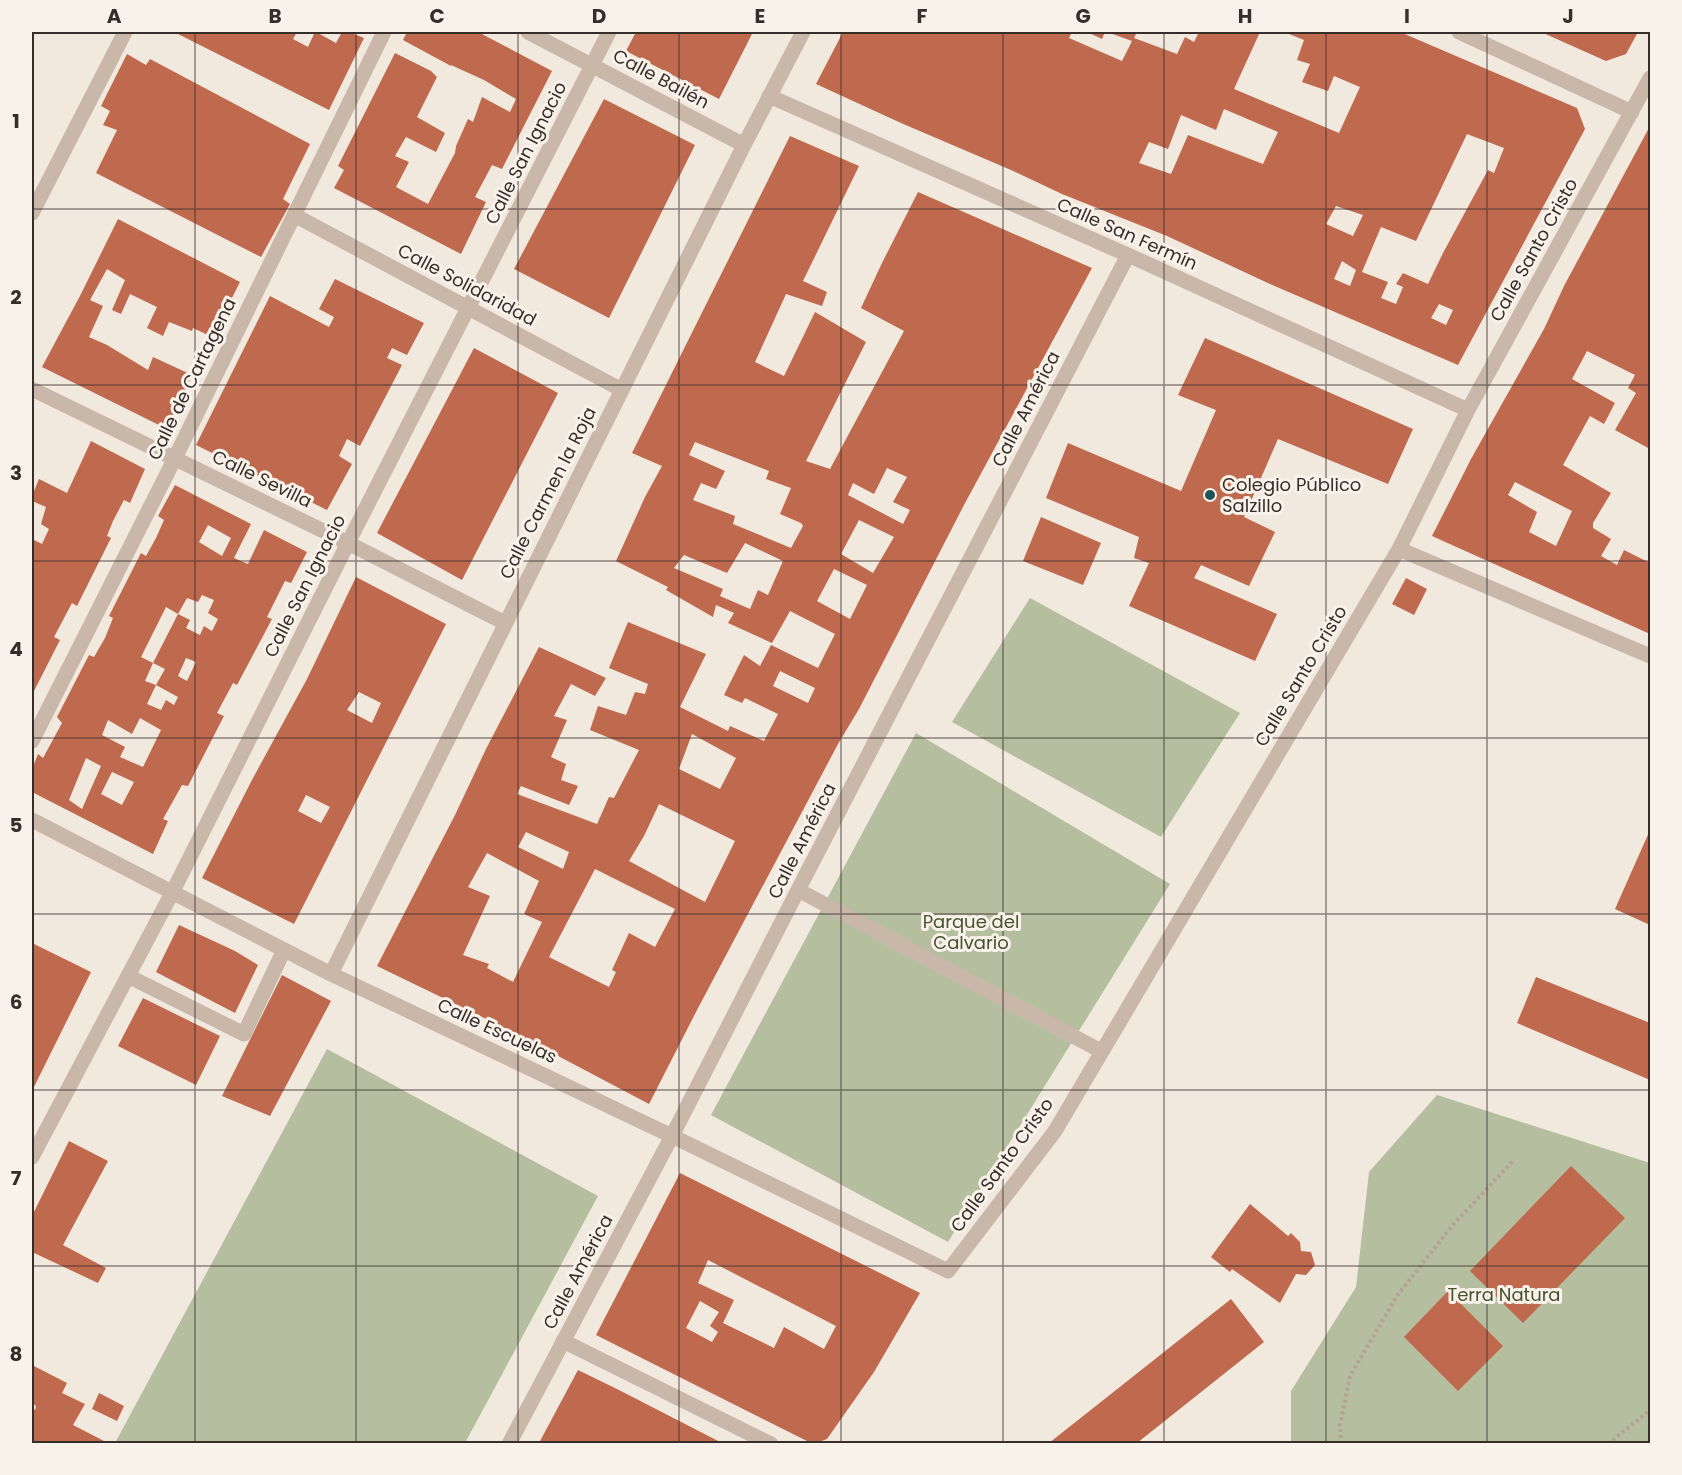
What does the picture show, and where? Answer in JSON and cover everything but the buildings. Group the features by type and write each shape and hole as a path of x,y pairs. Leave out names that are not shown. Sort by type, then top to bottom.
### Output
{"street":[{"path":"32,213 125,32"},
{"name":"Calle de Cartagena","path":"32,741 175,458 384,32"},
{"name":"Calle Bailén","path":"528,32 744,145"},
{"name":"Calle San Ignacio","path":"32,1157 37,1133 128,976 172,893 609,32"},
{"name":"Calle Carmen la Roja","path":"331,974 744,145 803,32"},
{"path":"1459,32 1632,112"},
{"name":"Calle Santo Cristo","path":"948,1271 1055,1131 1399,549 1468,410 1650,78"},
{"name":"Calle San Fermín","path":"769,96 1128,255 1468,410"},
{"name":"Calle Solidaridad","path":"294,215 622,390"},
{"name":"Calle América","path":"508,1443 672,1136 1128,255"},
{"name":"Calle Sevilla","path":"32,389 348,543 505,623"},
{"path":"1399,549 1650,656"},
{"name":"Calle Escuelas","path":"32,820 331,974 672,1136 948,1271"},
{"path":"798,890 1101,1051"},
{"path":"128,976 244,1034 284,950"},
{"path":"563,1341 771,1443"}],"path":[{"path":"1341,1443 1340,1425 1350,1376 1397,1296 1452,1226 1514,1160"},
{"path":"1608,1443 1650,1410"}],"green space":[{"path":"1030,598 1240,713 1161,837 952,722"},
{"name":"Parque del Calvario","path":"916,733 1170,884 948,1242 711,1115"},
{"path":"327,1049 598,1196 465,1443 115,1443"},
{"name":"Terra Natura","path":"1437,1095 1650,1163 1650,1443 1291,1443 1291,1391 1356,1287 1369,1172"}],"place":[{"name":"Colegio Público Salzillo","path":"1210,495"}]}
